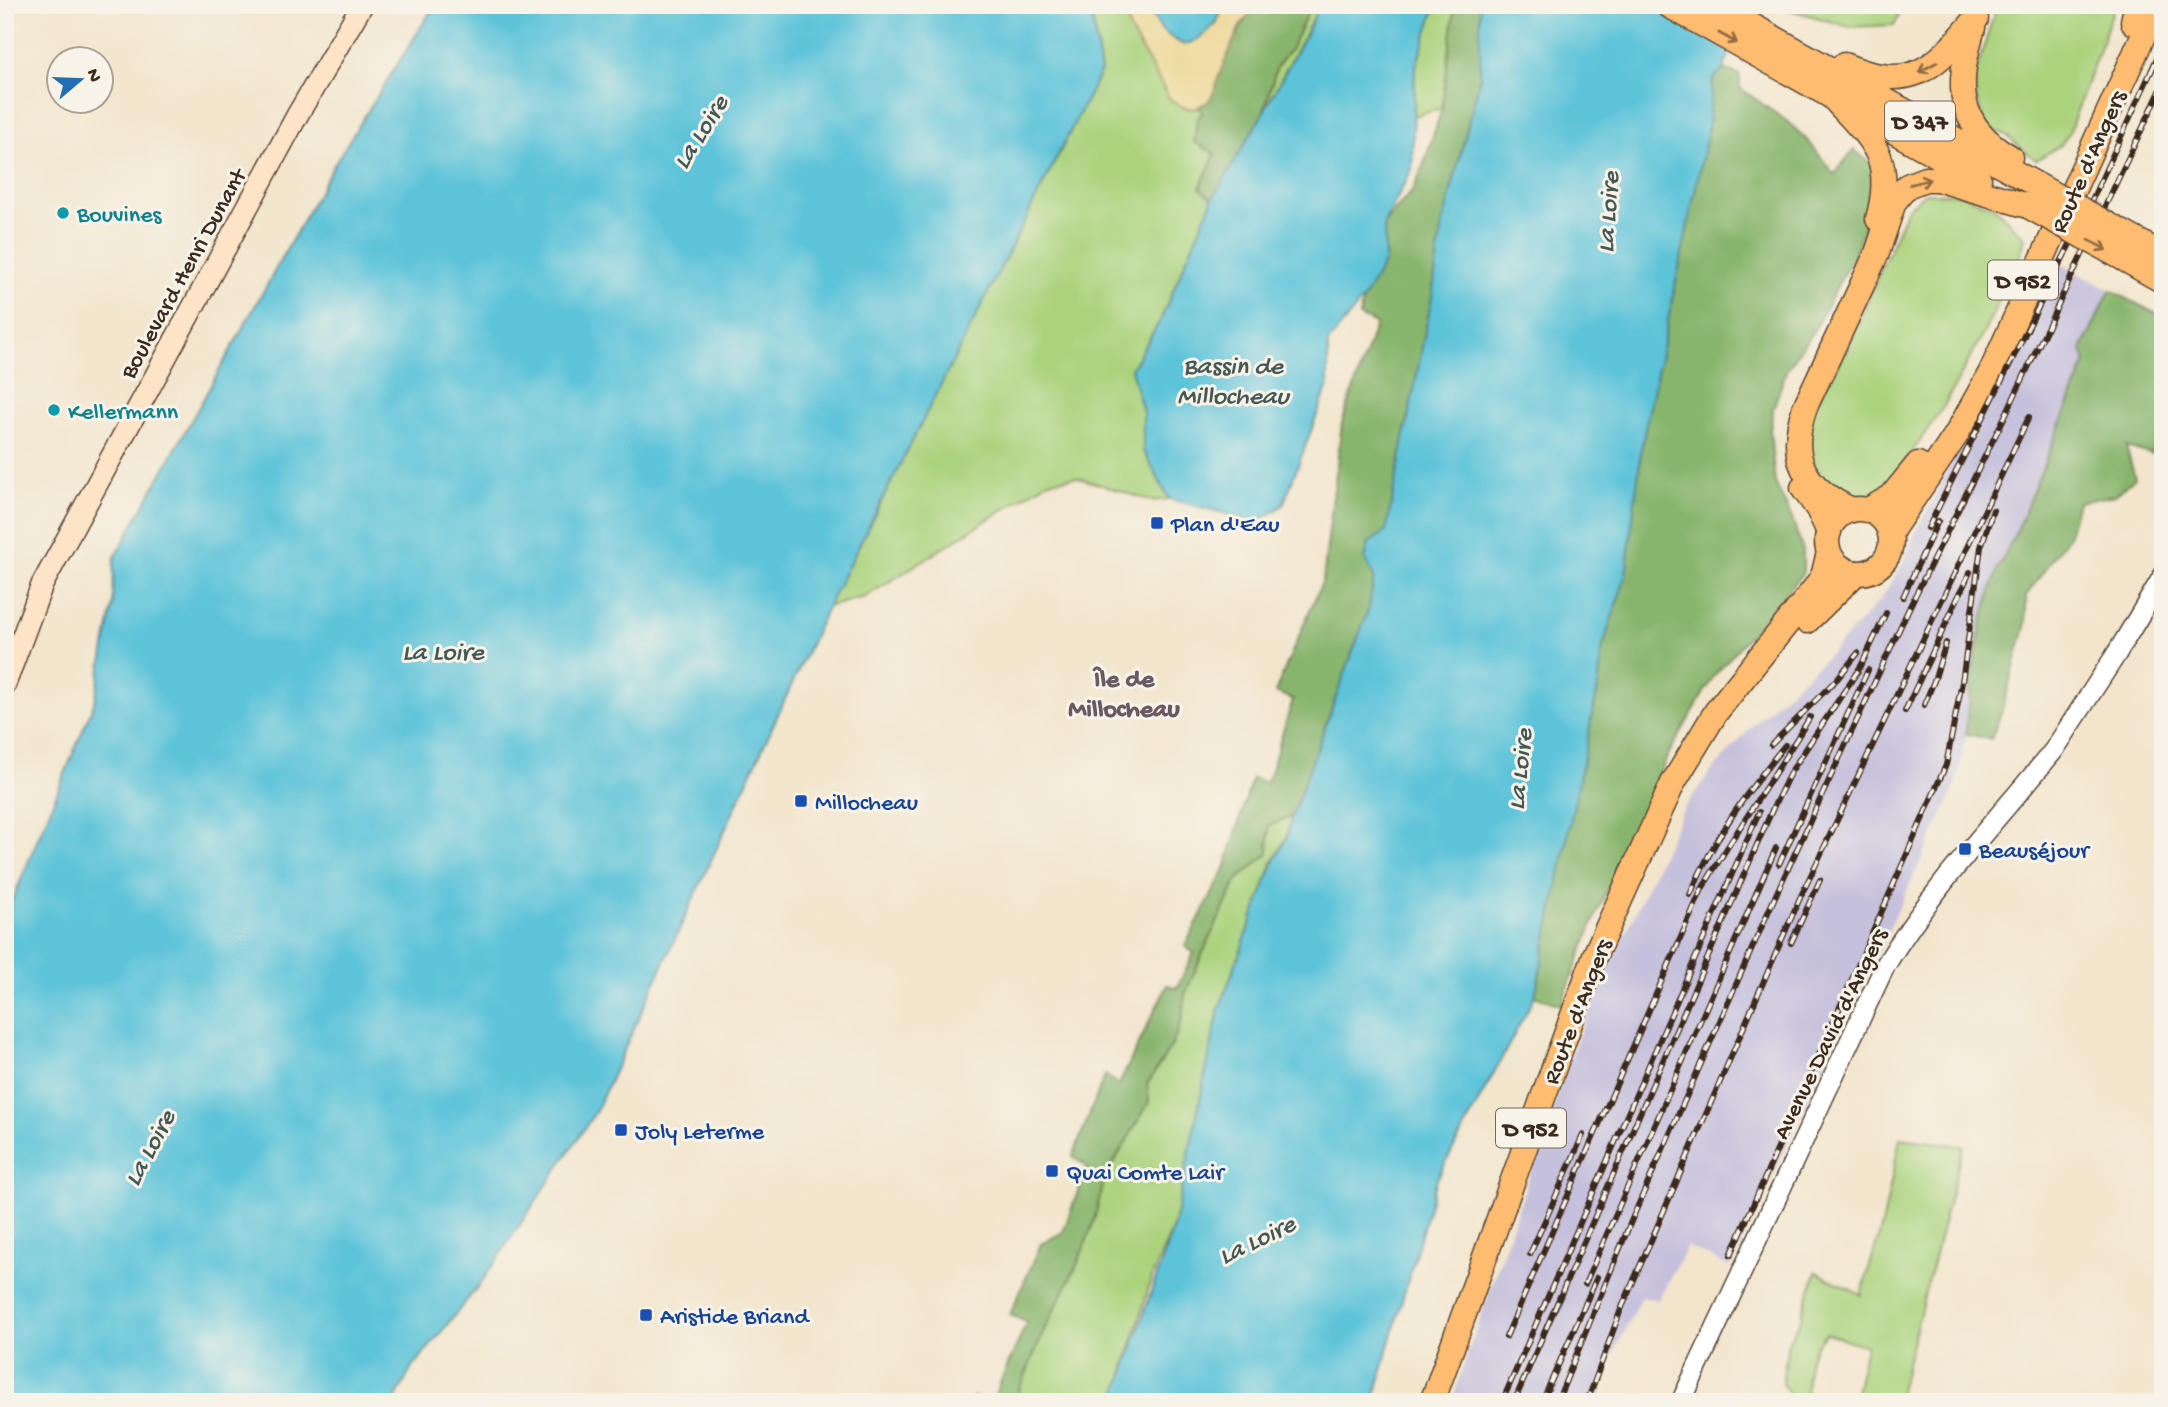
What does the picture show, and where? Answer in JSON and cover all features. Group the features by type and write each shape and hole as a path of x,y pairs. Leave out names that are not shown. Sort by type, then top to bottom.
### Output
{"main road":[{"name":"Boulevard Henri Dunant","path":"5,684 41,585 298,114 362,5"},
{"name":"D 347","path":"1668,5 1801,59 2036,189 2131,250 2163,255"},
{"name":"D 347","path":"1715,5 1780,41 1801,59 1833,98 2068,202 2131,250 2163,281"},
{"name":"Route d'Angers","path":"1890,533 1956,435 1991,372 2157,5"},
{"name":"Route d'Angers","path":"1860,510 1891,497 1922,460 1990,346 2063,192 2136,11"},
{"path":"1801,59 1890,78 1905,76 1935,64 1979,12"},
{"path":"1979,12 1961,70 1965,104 1972,120 1990,143 2036,189"},
{"path":"1833,98 1874,144 1881,157 1885,185 1872,241 1796,404 1787,440 1792,469 1818,509 1835,562 1845,569 1856,573 1875,569 1888,553 1890,533 1882,519 1828,498 1810,480 1798,453 1799,425 1877,253 1894,202 1907,186 1937,179 2036,189"},
{"path":"1829,542 1837,518 1860,510"},
{"name":"Route d'Angers","path":"1433,1402 1595,956 1673,783 1704,729 1823,576 1829,542"},
{"name":"Route d'Angers","path":"1639,859 1727,721 1800,629 1856,573"}],"street":[{"name":"Avenue David d'Angers","path":"1681,1402 1885,966 1909,926 2054,750 2163,576"}],"shaded area":[{"path":"2054,260 2110,290 2082,349 2086,362 2018,528 1997,571 1982,622 1956,786 1730,1267 1687,1246 1658,1300 1641,1297 1597,1388 1603,1390 1599,1402 1451,1402 1580,1031 1684,808 1710,773 1757,721 1831,653 1881,599 1900,569 1913,538"}],"green space":[{"path":"1090,5 1124,5 1130,30 1194,109 1200,107 1215,154 1200,188 1213,199 1160,321 1131,369 1143,412 1143,450 1169,499 1152,501 1076,477 1049,481 865,597 827,607 1101,71"},
{"path":"1264,5 1305,5 1308,12 1291,48 1277,66 1263,113 1213,199 1200,188 1215,154 1194,142 1197,119 1202,114 1200,107 1213,92 1241,26 1251,12 1260,13"},
{"path":"1305,5 1319,5 1263,113 1277,66 1291,48 1308,12"},
{"path":"1436,5 1456,5 1442,108 1414,116 1415,69"},
{"path":"1455,5 1480,5 1480,78 1441,230 1432,297 1386,531 1369,543 1365,559 1374,577 1369,608 1292,816 1269,826 1268,854 1237,880 1185,994 1182,1019 1172,1045 1147,1084 1149,1102 1104,1180 1094,1221 1077,1265 1045,1328 1014,1402 971,1402 973,1397 992,1401 1027,1322 1010,1315 1041,1244 1063,1232 1087,1167 1073,1156 1105,1075 1119,1085 1167,985 1177,988 1194,953 1185,946 1225,869 1252,778 1267,783 1293,699 1275,692 1323,580 1342,423 1376,324 1359,316 1363,299 1385,261 1384,223 1413,190 1442,108"},
{"path":"1773,5 1904,5 1894,25 1850,27"},
{"path":"1997,5 2115,5 2069,133 2061,145 2036,160 2004,134 1987,127 1976,98 1975,75"},
{"path":"1724,69 1740,75 1740,88 1789,123 1808,141 1834,174 1854,150 1875,167 1867,216 1857,248 1817,325 1786,371 1773,409 1770,430 1775,483 1803,551 1803,573 1713,677 1668,755 1598,911 1561,1005 1535,996 1598,687 1602,649 1626,575 1642,444 1707,134 1713,79"},
{"path":"1925,193 1959,194 1994,207 2025,238 2019,259 1984,332 1944,406 1890,483 1872,498 1840,492 1816,473 1804,445 1811,411 1844,356 1907,209"},
{"path":"2110,290 2163,317 2163,432 2151,454 2126,447 2135,478 2115,495 2078,502 2068,537 2026,596 2026,623 2002,710 1991,739 1966,734 1972,675 1982,622 1997,571 2018,528 2086,362 2082,349"},
{"path":"1292,816 1286,839 1271,865 1261,901 1219,1009 1174,1225 1152,1277 1114,1402 1014,1402 1045,1328 1077,1265 1094,1221 1104,1180 1149,1102 1147,1085 1172,1045 1182,1019 1185,994 1206,945 1237,880 1268,854 1269,826"},
{"path":"1900,1138 1963,1146 1897,1402 1854,1402 1866,1346 1826,1333 1811,1357 1807,1373 1806,1402 1789,1402 1792,1395 1782,1384 1788,1342 1799,1323 1816,1272 1861,1295 1882,1226"}],"sand":[{"path":"1124,5 1152,5 1152,16 1215,26 1225,5 1264,5 1260,13 1251,12 1240,26 1215,90 1208,102 1194,109 1183,107 1170,99 1130,30"}],"water":[{"name":"La Loire","path":"435,5 1090,5 1101,71 825,612 596,1111 483,1280 410,1371 394,1402 5,1402 5,918 95,701 113,604 114,559 335,163"},
{"path":"1152,5 1225,5 1209,30 1184,45 1158,25"},
{"name":"Bassin de Millocheau","path":"1319,5 1436,5 1415,69 1412,169 1384,223 1385,261 1363,299 1328,343 1328,386 1283,505 1258,522 1169,499 1143,450 1143,412 1131,369 1160,321 1213,198 1263,113"},
{"name":"La Loire","path":"1480,5 1746,5 1724,69 1713,79 1707,134 1642,444 1626,575 1602,649 1598,687 1535,996 1437,1179 1373,1402 1114,1402 1174,1225 1219,1009 1272,866 1286,839 1292,816 1369,608 1374,577 1365,559 1369,543 1386,531 1432,297 1441,230 1480,78"}],"railway":[{"path":"2151,72 2163,44"},
{"path":"1928,528 2090,204 2155,63"},
{"path":"1557,1402 1632,1219 1778,890 1911,604 2004,418 2163,85"},
{"path":"1587,1402 1620,1312 1799,900 2029,417"},
{"path":"1731,1255 1946,765 1962,682 1981,547 1993,510"},
{"path":"1903,597 1938,521"},
{"path":"1905,711 1970,572"},
{"path":"1514,1402 1773,808 1790,773 1861,666 1886,613"},
{"path":"1924,705 1946,643"},
{"path":"1771,745 1837,679 1858,653"},
{"path":"1779,864 1868,670"},
{"path":"1506,1337 1702,889 1810,717"},
{"path":"1690,895 1732,816 1785,745"},
{"path":"1502,1402 1759,812"},
{"path":"1585,1284 1776,848"},
{"path":"1791,943 1820,880"},
{"path":"1530,1254 1583,1135"},
{"path":"1542,1402 1597,1277"}],"place":[{"name":"Bouvines","path":"63,213"},
{"name":"Kellermann","path":"54,410"},
{"name":"Plan d'Eau","path":"1157,523"},
{"name":"Millocheau","path":"801,801"},
{"name":"Beauséjour","path":"1965,849"},
{"name":"Joly Leterme","path":"621,1130"},
{"name":"Quai Comte Lair","path":"1052,1171"},
{"name":"Aristide Briand","path":"646,1315"}],"district":[{"name":"Île de Millocheau","path":"1124,692"}]}
